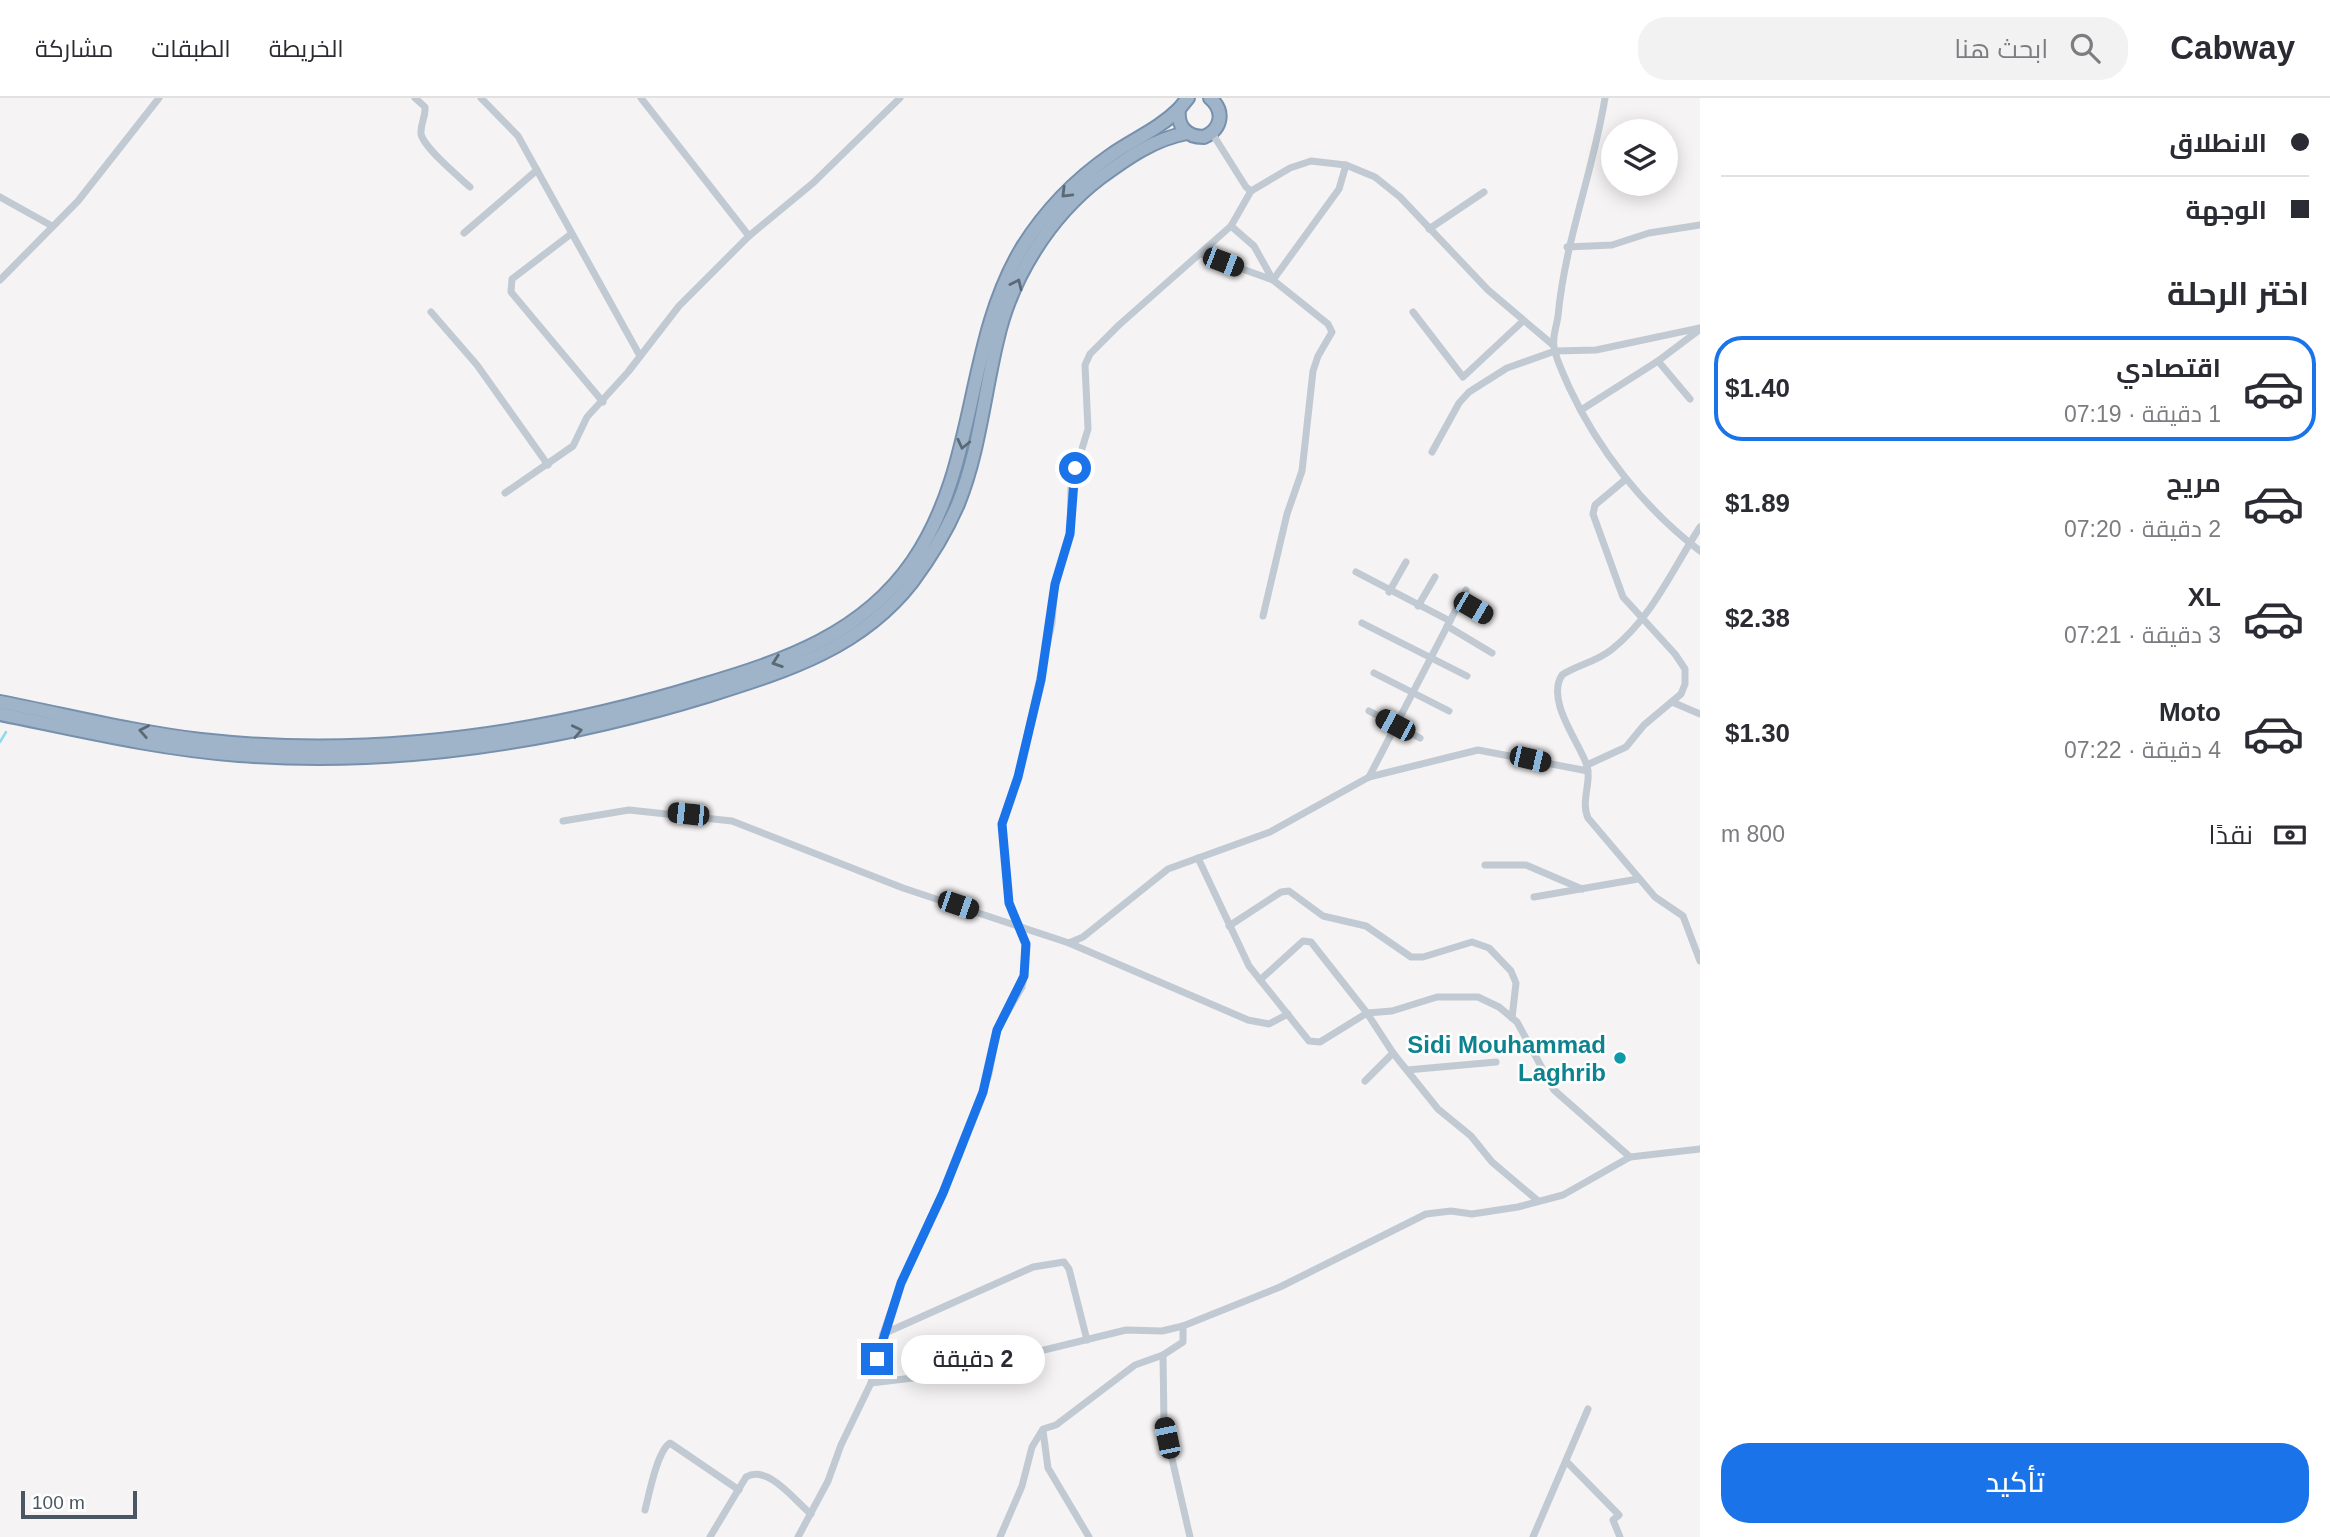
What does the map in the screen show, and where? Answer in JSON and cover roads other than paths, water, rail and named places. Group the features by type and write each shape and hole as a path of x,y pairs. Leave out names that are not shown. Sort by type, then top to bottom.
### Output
{"highway":[{"path":"1183,103 1181,126 1195,137 1212,133 1221,117 1219,107 1210,98"},
{"path":"0,702 197,740 324,747 408,744 501,733 611,711 742,674 808,650 846,627 884,597 906,572 932,533 955,476 998,298 1033,231 1084,176 1114,153 1160,127 1183,103"},
{"path":"0,714 155,745 239,755 323,758 408,756 492,747 575,732 652,713 792,670 835,648 875,620 909,586 937,546 958,503 974,451 998,337 1009,302 1043,238 1065,210 1120,163 1163,139 1187,133"}],"street":[{"path":"144,98 151,105"},
{"path":"0,280 88,190 159,98"},
{"path":"415,98 425,107 426,115 421,125 424,142 470,187"},
{"path":"481,98 517,136 640,356"},
{"path":"641,98 750,236"},
{"path":"505,493 573,446 583,422 603,402 679,306 750,236 813,183 900,98"},
{"path":"1554,348 1567,247 1598,139 1605,98"},
{"path":"1212,133 1248,189"},
{"path":"798,1537 871,1383 883,1334 901,1283 943,1193 989,1074 997,1030 1022,987 1026,944 1009,903 1002,824 1018,777 1052,623 1055,584 1070,534 1071,485 1088,429 1085,365 1090,354 1119,325 1203,255 1231,226 1248,189 1297,165 1317,161 1346,165 1386,183 1429,229 1554,348 1581,410 1605,452 1626,479 1689,544 1700,551"},
{"path":"1273,280 1339,189 1346,165"},
{"path":"464,233 537,170"},
{"path":"1429,229 1484,192"},
{"path":"0,197 52,226"},
{"path":"1567,247 1612,245 1649,233 1700,225"},
{"path":"1231,226 1254,246 1273,280"},
{"path":"571,234 512,279 511,292 603,402"},
{"path":"1203,255 1273,280 1328,324 1332,332 1313,371 1302,471 1287,514 1263,616"},
{"path":"431,312 477,365 548,465"},
{"path":"1413,312 1463,377 1523,321"},
{"path":"1432,452 1454,410 1469,392 1507,368 1554,348 1596,351 1700,329"},
{"path":"1581,410 1658,361 1700,329"},
{"path":"1658,361 1690,399"},
{"path":"1069,943 1083,937 1168,869 1270,832 1369,777 1478,750 1588,768 1626,747 1644,725 1681,694 1685,684 1685,669 1623,597 1593,514 1595,505 1626,479"},
{"path":"1700,527 1674,575 1643,618 1609,652 1569,671 1559,679 1559,703 1588,768 1587,816 1656,897 1683,916 1700,961"},
{"path":"1389,592 1406,562"},
{"path":"1356,572 1449,624 1492,653"},
{"path":"1418,606 1435,577"},
{"path":"1369,777 1466,590"},
{"path":"1460,601 1485,615"},
{"path":"1362,623 1468,676"},
{"path":"1374,673 1449,711"},
{"path":"1672,702 1700,714"},
{"path":"1369,712 1420,738"},
{"path":"563,821 629,810 732,821 892,884 1069,943 1248,1020 1269,1024 1287,1014"},
{"path":"1198,858 1228,926 1259,980 1309,1041 1316,1043 1367,1013 1392,1011 1437,997 1478,998 1499,1007 1512,1018 1530,1042 1555,1090 1630,1157"},
{"path":"1485,865 1526,865 1583,889"},
{"path":"1534,897 1639,879"},
{"path":"1228,926 1280,892 1289,891 1323,916 1366,926 1411,957 1423,957 1472,942 1481,944 1511,971 1516,984 1512,1018"},
{"path":"1259,980 1308,939 1438,1109 1471,1136 1492,1162 1537,1200"},
{"path":"1365,1082 1393,1053"},
{"path":"1407,1070 1496,1062"},
{"path":"871,1383 946,1374 1126,1330 1162,1331 1183,1326 1280,1287 1426,1214 1451,1211 1472,1214 1518,1207 1563,1195 1630,1157 1700,1149"},
{"path":"883,1334 1033,1267 1064,1262 1069,1269 1087,1340"},
{"path":"1000,1537 1022,1486 1032,1447 1042,1429 1056,1424 1135,1365 1163,1355 1183,1342 1183,1326"},
{"path":"1163,1355 1164,1424 1190,1537"},
{"path":"1532,1537 1588,1409"},
{"path":"1042,1429 1048,1468 1089,1537"},
{"path":"645,1510 659,1460 664,1447 670,1443 739,1490"},
{"path":"1567,1462 1619,1515 1613,1520 1620,1537"},
{"path":"710,1537 750,1475 766,1474 811,1514"}],"waterway":[{"path":"0,742 6,732"}],"place":[{"name":"Sidi Mouhammad Laghrib","path":"1620,1058"}]}
